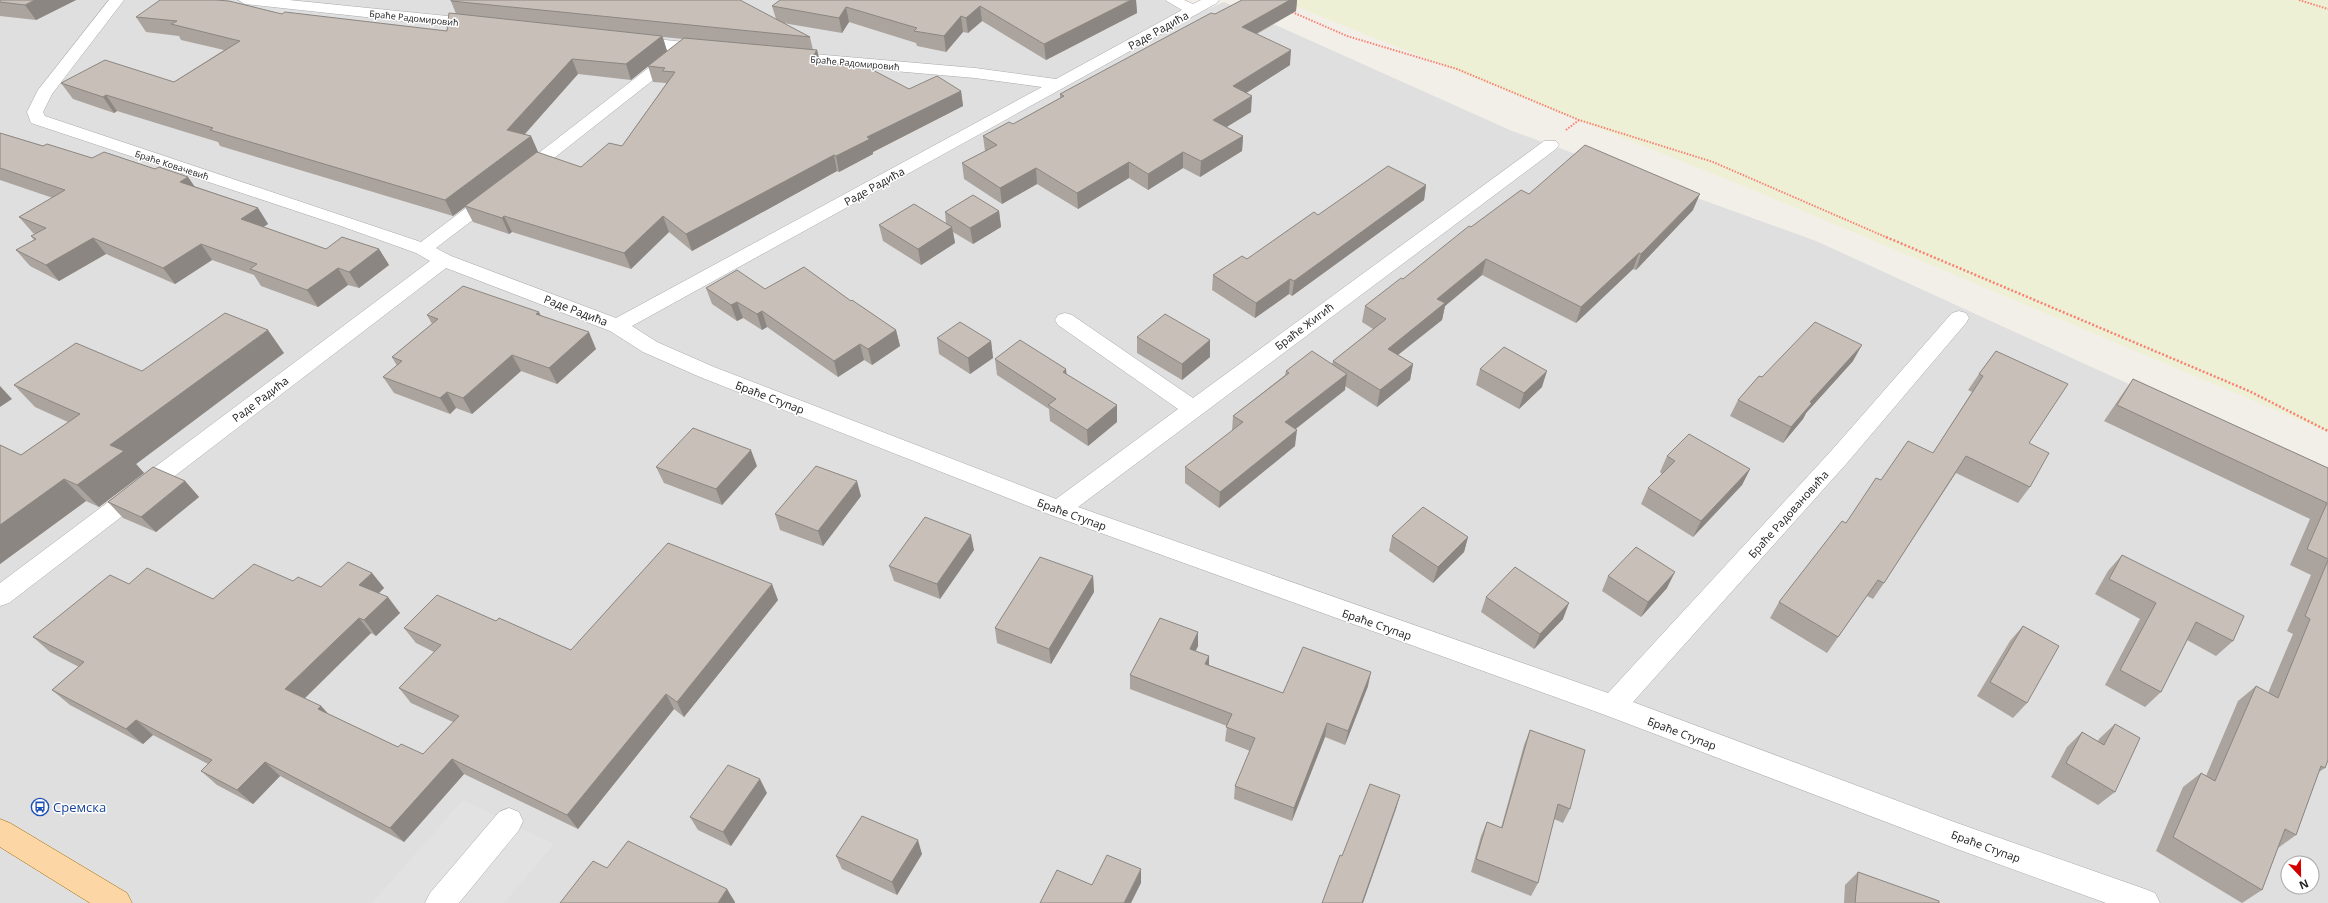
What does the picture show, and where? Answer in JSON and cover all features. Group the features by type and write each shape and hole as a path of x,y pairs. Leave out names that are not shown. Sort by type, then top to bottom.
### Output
{"main road":[{"path":"0,832 117,903"}],"street":[{"name":"Браће Ковачевић","path":"117,0 44,93 35,112 37,119 345,221 423,249 444,260"},
{"name":"Браће Радомировић","path":"245,0 490,26"},
{"path":"1172,0 1193,10"},
{"name":"Раде Радића","path":"0,596 444,260 617,326 1212,0"},
{"path":"623,40 716,50"},
{"path":"423,249 508,186 685,47"},
{"name":"Браће Радомировић","path":"771,55 974,73 1059,84"},
{"name":"Браће Жигић","path":"1059,509 1550,145"},
{"name":"Браће Радовановића","path":"1613,706 1839,457 1959,318"},
{"path":"1065,320 1193,409"},
{"name":"Браће Ступар","path":"617,326 650,346 707,372 1059,509 1613,706 1957,836 2145,903"},
{"path":"440,903 509,821"}],"path":[{"path":"2299,0 2328,9"},
{"path":"1286,10 1347,36 1457,69 1579,120 1713,162 1984,280 2249,391 2328,431"}],"shaded area":[{"path":"0,0 1163,0 1196,14 1224,2 1512,131 1816,241 2328,475 2328,903 0,903"},
{"path":"463,800 554,844 504,903 372,903"}],"green space":[{"path":"1280,0 2328,0 2328,432 1741,185"}],"building":[{"path":"0,0 35,0 25,5 0,2"},
{"path":"160,0 229,1 282,14 285,12 447,31 449,13 662,36 626,64 572,59 507,130 531,136 445,200 210,130 213,128 106,95 103,97 61,83 105,60 174,82 240,41 171,24 177,21 136,17"},
{"path":"740,0 810,37 451,1"},
{"path":"780,0 1131,0 1044,44 980,6 966,18 961,16 944,36 914,31 917,28 846,7 839,18 772,6"},
{"path":"1242,0 1290,0 1242,27 1291,50 1233,86 1252,96 1213,120 1243,136 1201,161 1183,152 1148,174 1129,162 1077,193 1036,168 1000,188 962,163 997,145 983,136 1009,122 1013,124 1064,96 1060,94 1211,13 1215,14"},
{"path":"684,38 817,50 810,61 867,67 909,89 937,76 961,91 867,137 870,139 836,156 834,155 686,234 663,216 624,253 504,216 502,218 465,206 537,152 581,167 609,143 622,146 675,72 662,71 665,68 648,66"},
{"path":"0,133 43,146 47,144 92,158 104,152 155,169 159,167 188,177 180,182 258,208 241,219 326,249 342,237 379,249 349,272 338,268 307,290 250,269 257,264 201,244 163,268 93,238 46,265 16,250 36,239 31,236 46,228 19,217 65,190 0,168"},
{"path":"1585,145 1700,194 1641,254 1639,253 1581,307 1486,259 1437,299 1445,303 1388,349 1413,364 1380,390 1333,361 1386,319 1365,306 1401,278 1403,279 1469,226 1471,227 1521,190 1529,194"},
{"path":"1388,166 1426,185 1294,281 1290,279 1256,303 1213,275 1242,256 1247,259 1314,212 1318,215"},
{"path":"973,195 999,211 970,228 945,212"},
{"path":"914,204 952,227 918,249 879,225"},
{"path":"804,267 851,301 852,300 896,330 868,349 860,344 834,361 762,311 757,314 737,302 731,305 706,288 737,270 765,289"},
{"path":"463,286 539,312 536,314 589,332 549,368 512,355 463,398 447,392 440,398 383,377 402,361 392,357 438,319 427,315"},
{"path":"225,313 268,330 110,445 124,451 77,485 64,479 0,525 0,445 21,455 80,414 14,385 76,343 142,371"},
{"path":"1165,314 1210,340 1182,364 1137,337"},
{"path":"960,322 991,341 968,358 937,338"},
{"path":"1815,322 1862,345 1810,402 1812,403 1791,427 1738,400 1759,376 1762,377"},
{"path":"1020,340 1066,369 1063,372 1117,405 1087,430 1048,405 1056,399 995,359"},
{"path":"1504,347 1547,371 1524,393 1480,369"},
{"path":"1312,351 1347,374 1285,422 1297,430 1220,492 1185,467 1243,422 1233,416 1289,373 1286,371"},
{"path":"1996,351 2068,384 2029,443 2049,453 2030,487 1966,456 1884,583 1878,580 1838,637 1779,602 1842,521 1846,523 1876,478 1881,480 1908,441 1933,453 1983,376 1979,374"},
{"path":"2133,379 2328,468 2328,559 2307,549 2327,503 2117,405"},
{"path":"693,428 751,450 716,489 656,467"},
{"path":"1689,434 1750,469 1701,521 1648,488 1675,461 1667,456"},
{"path":"816,466 857,481 818,531 775,514"},
{"path":"153,467 185,481 141,517 108,502"},
{"path":"1423,507 1468,537 1438,567 1392,536"},
{"path":"925,517 971,535 937,584 889,566"},
{"path":"668,543 772,584 677,702 666,694 567,815 452,759 390,828 265,762 237,790 201,771 212,760 136,720 126,729 52,690 84,662 33,637 110,575 129,584 147,568 213,599 254,564 293,581 298,577 321,587 348,562 372,573 359,585 388,597 364,620 359,618 285,689 321,706 318,709 398,747 401,744 423,754 459,716 399,688 441,645 404,628 437,595 496,621 499,618 571,650"},
{"path":"1636,547 1675,572 1648,602 1608,576"},
{"path":"2122,555 2244,616 2233,641 2196,622 2161,692 2120,670 2156,603 2109,579"},
{"path":"1040,557 1093,576 1049,649 995,628"},
{"path":"2328,560 2328,760 2325,768 2321,766 2296,835 2285,829 2262,890 2173,837 2201,773 2215,781 2256,686 2278,698 2310,619 2305,616"},
{"path":"1515,567 1569,603 1540,634 1486,597"},
{"path":"1160,618 1198,632 1190,649 1209,656 1205,664 1283,693 1303,647 1371,672 1348,731 1327,723 1294,808 1235,786 1255,738 1226,727 1232,714 1130,675"},
{"path":"2023,626 2059,646 2027,703 1990,682"},
{"path":"2115,724 2140,738 2115,792 2066,763 2082,732 2104,745"},
{"path":"1530,730 1585,750 1570,809 1558,804 1538,883 1476,859 1487,822 1502,828"},
{"path":"728,765 760,779 723,832 690,817"},
{"path":"1370,784 1400,795 1362,903 1322,903 1340,855 1342,856"},
{"path":"862,816 918,840 892,882 836,856"},
{"path":"628,841 727,889 718,903 560,903 593,861 607,868"},
{"path":"1107,855 1141,869 1124,903 1040,903 1057,870 1092,885"},
{"path":"1858,872 1939,901 1939,903 1855,903"}],"place":[{"name":"Сремска","path":"40,807"}]}
